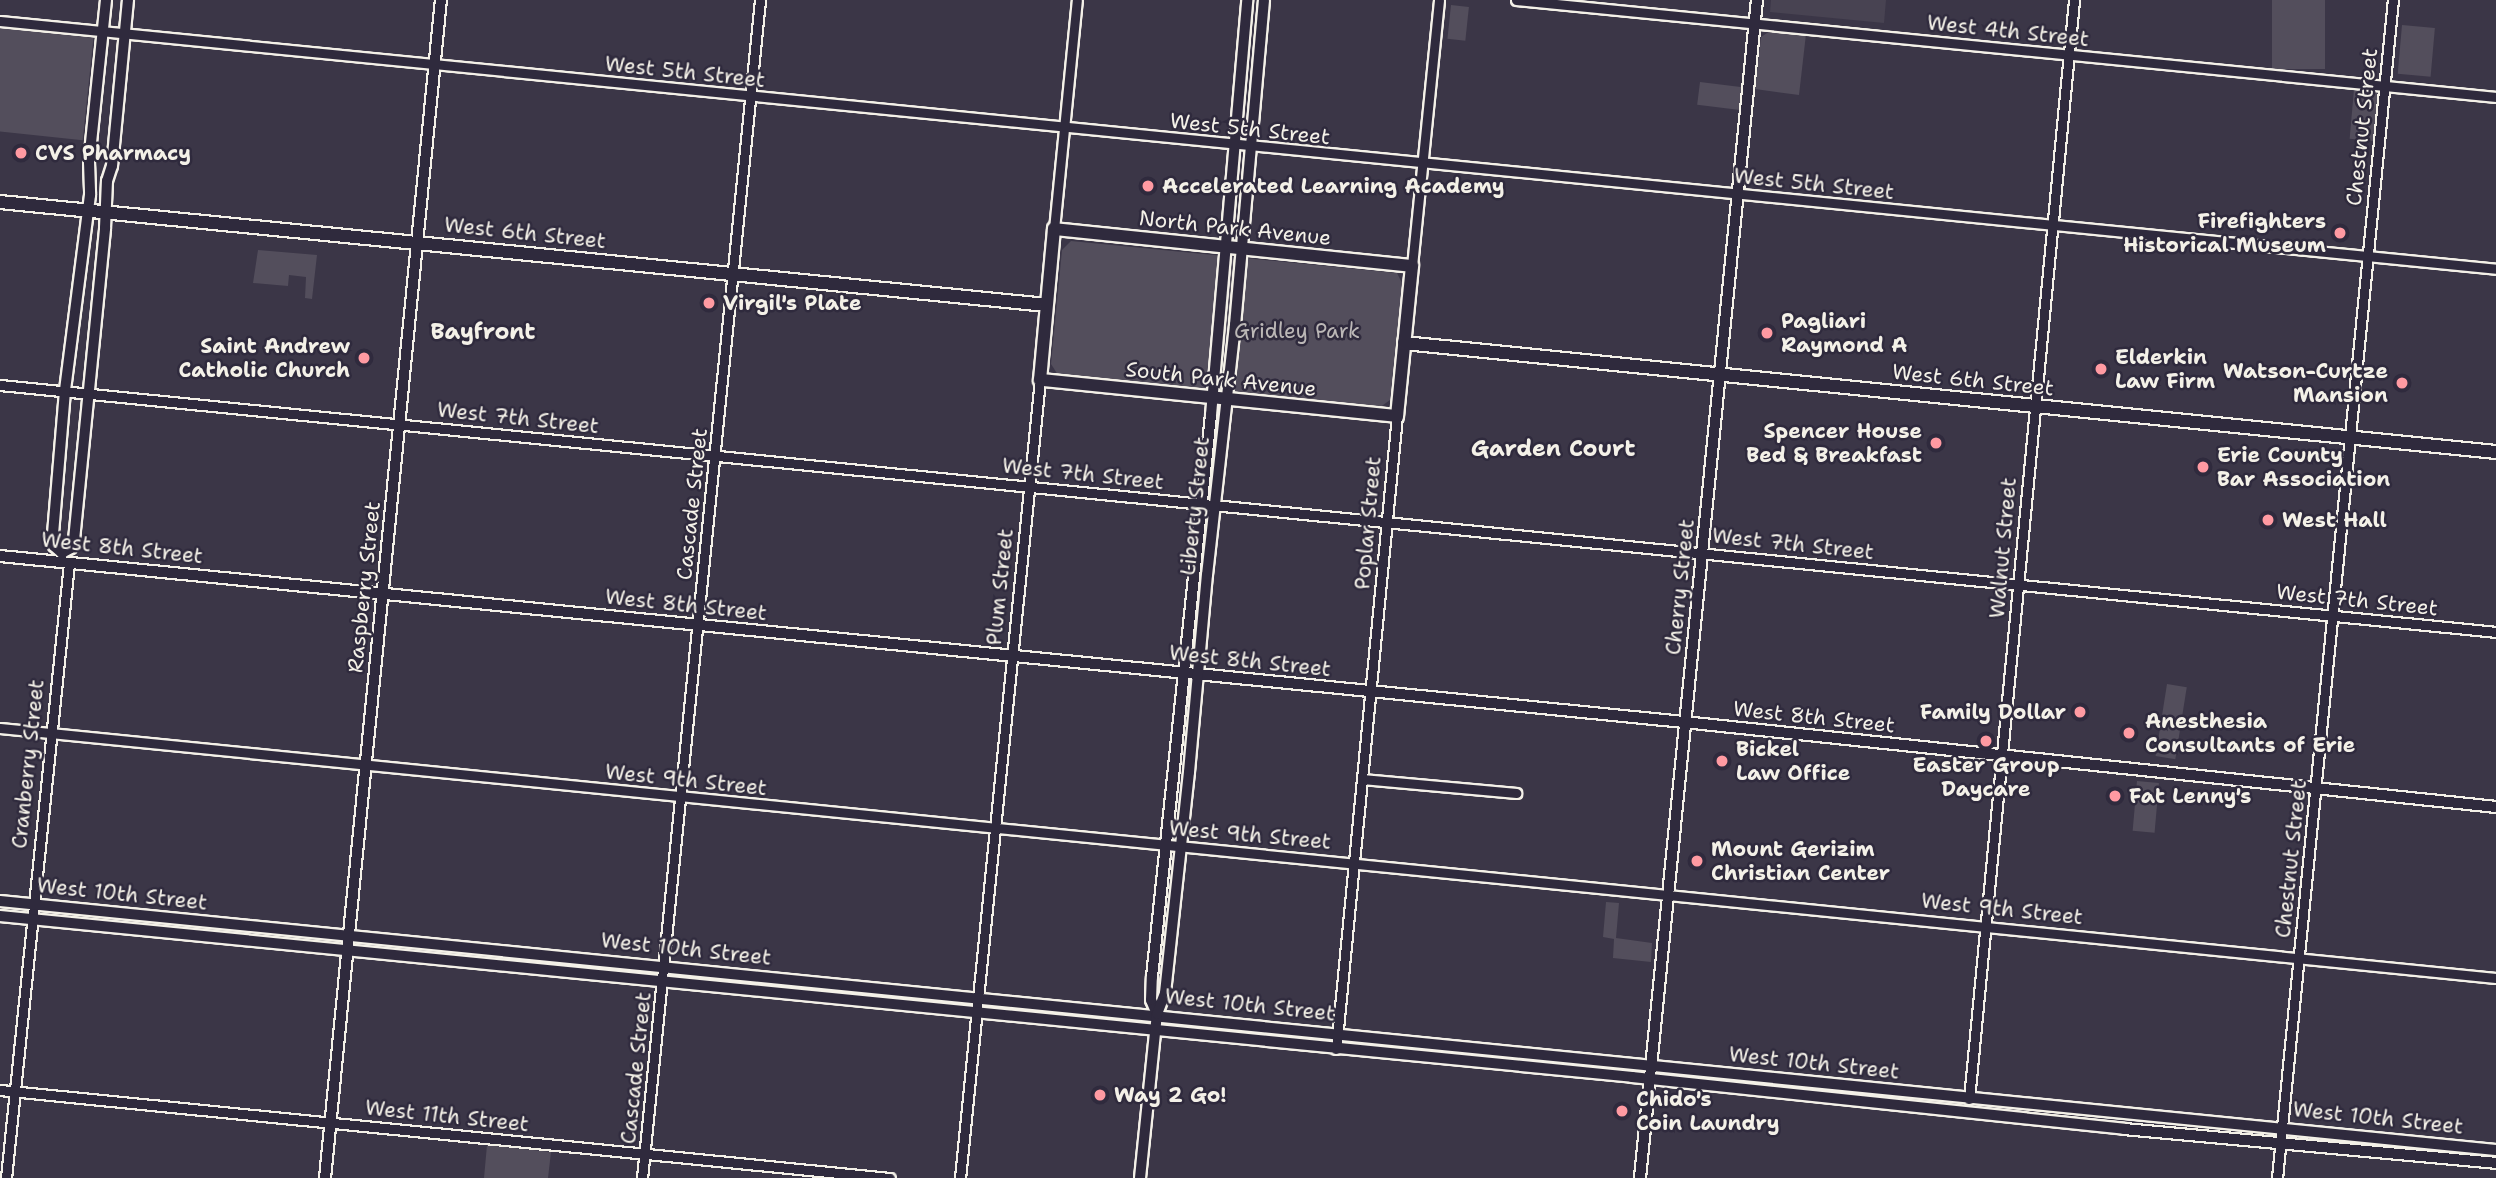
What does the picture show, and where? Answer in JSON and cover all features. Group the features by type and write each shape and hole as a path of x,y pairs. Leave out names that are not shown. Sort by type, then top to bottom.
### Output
{"main road":[{"name":"West 6th Street","path":"0,202 1046,306"},
{"name":"North Park Avenue","path":"1054,229 1412,266"},
{"name":"Plum Street","path":"1040,380 1054,229"},
{"name":"Poplar Street","path":"1397,415 1412,266"},
{"name":"West 6th Street","path":"1404,343 2496,452"},
{"name":"South Park Avenue","path":"1040,380 1212,399 1397,415"}],"street":[{"name":"Cranberry Street","path":"63,559 54,546 53,534 65,391 87,210 106,0"},
{"name":"Cranberry Street","path":"6,1178 51,733 63,559 72,548 74,540 128,0"},
{"name":"Raspberry Street","path":"325,1178 441,0"},
{"name":"Cascade Street","path":"642,1178 760,0"},
{"name":"Plum Street","path":"1054,229 1077,0"},
{"name":"Liberty Street","path":"1157,1014 1151,1000 1212,399 1247,0"},
{"name":"Liberty Street","path":"1140,1178 1157,1014 1165,993 1199,676 1264,0"},
{"name":"Poplar Street","path":"1412,266 1439,0"},
{"name":"West 4th Street","path":"1516,0 2496,97"},
{"name":"Cherry Street","path":"1640,1178 1757,0"},
{"name":"Walnut Street","path":"1969,1100 2074,0"},
{"name":"Chestnut Street","path":"2277,1178 2393,0"},
{"name":"West 5th Street","path":"0,21 2496,270"},
{"name":"Plum Street","path":"960,1178 1040,380"},
{"name":"West 7th Street","path":"0,385 1388,520 2496,632"},
{"name":"Poplar Street","path":"1336,1049 1397,415"},
{"name":"West 8th Street","path":"0,556 63,559 382,594 1686,723 2496,807"},
{"name":"West 9th Street","path":"0,728 1669,893 2496,978"},
{"path":"1362,779 1516,793"},
{"name":"West 10th Street","path":"0,901 1157,1014 1969,1100 2496,1150"},
{"name":"West 10th Street","path":"0,916 1650,1079 2124,1129 2496,1163"},
{"path":"190,935 192,920"},
{"path":"551,971 552,956"},
{"path":"820,997 822,982"},
{"path":"1493,1064 1495,1049"},
{"path":"1808,1096 1809,1082"},
{"name":"West 11th Street","path":"0,1090 890,1178"},
{"path":"1967,1113 1969,1100"},
{"path":"2124,1129 2125,1115"},
{"path":"2440,1158 2441,1144"}],"shaded area":[{"path":"1771,0 1886,0 1884,23 1770,12"}],"green space":[{"path":"2272,0 2325,0 2325,69 2272,69"},
{"path":"1451,5 1469,7 1465,41 1447,39"},
{"path":"2402,25 2435,28 2431,77 2398,74"},
{"path":"0,28 93,38 83,140 0,132"},
{"path":"1770,31 1806,34 1799,95 1755,89 1761,37"},
{"path":"1700,82 1743,87 1740,110 1697,105"},
{"path":"2354,89 2378,91 2374,141 2350,139"},
{"name":"Gridley Park","path":"1071,241 1397,273 1402,283 1390,400 1379,408 1058,375 1051,364 1062,250"},
{"path":"258,250 317,255 312,299 305,298 306,277 289,275 288,286 253,283"},
{"path":"2167,684 2187,687 2175,759 2156,756"},
{"path":"2137,781 2159,783 2155,833 2133,831"},
{"path":"1606,902 1619,903 1616,938 1652,943 1651,962 1613,958 1614,939 1603,937"},
{"path":"487,1145 551,1152 548,1178 484,1178"}],"place":[{"name":"CVS Pharmacy","path":"21,153"},
{"name":"Accelerated Learning Academy","path":"1148,186"},
{"name":"Firefighters Historical Museum","path":"2340,233"},
{"name":"Virgil's Plate","path":"709,303"},
{"name":"Pagliari Raymond A","path":"1767,333"},
{"name":"Saint Andrew Catholic Church","path":"364,358"},
{"name":"Elderkin Law Firm","path":"2101,369"},
{"name":"Watson-Curtze Mansion","path":"2402,383"},
{"name":"Spencer House Bed & Breakfast","path":"1936,443"},
{"name":"Erie County Bar Association","path":"2203,467"},
{"name":"West Hall","path":"2268,520"},
{"name":"Family Dollar","path":"2080,712"},
{"name":"Anesthesia Consultants of Erie","path":"2129,733"},
{"name":"Easter Group Daycare","path":"1986,741"},
{"name":"Bickel Law Office","path":"1722,761"},
{"name":"Fat Lenny's","path":"2115,796"},
{"name":"Mount Gerizim Christian Center","path":"1697,861"},
{"name":"Way 2 Go!","path":"1100,1095"},
{"name":"Chido's Coin Laundry","path":"1622,1111"}],"district":[{"name":"Bayfront","path":"483,331"},
{"name":"Garden Court","path":"1553,448"}]}
